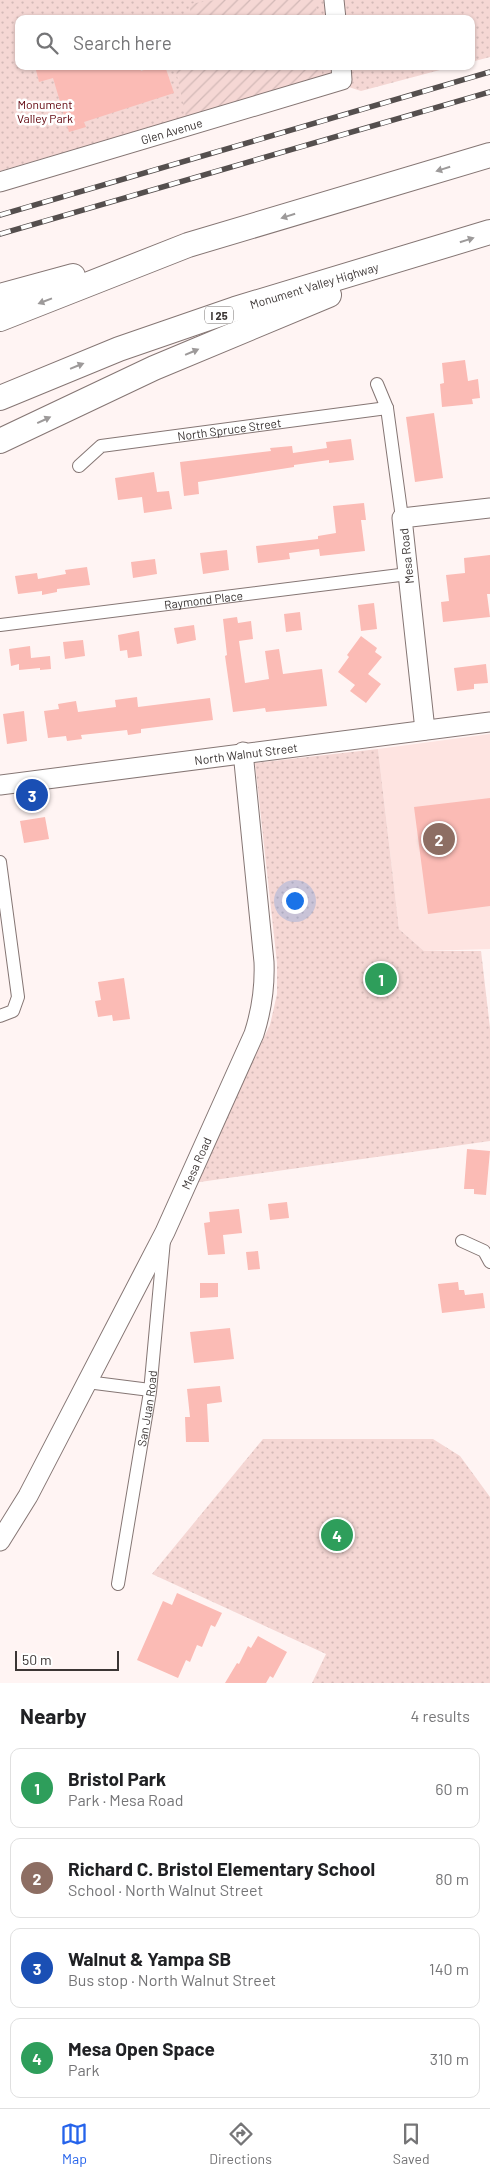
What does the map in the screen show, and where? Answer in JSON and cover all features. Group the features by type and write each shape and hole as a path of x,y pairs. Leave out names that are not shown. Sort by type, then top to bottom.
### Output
{"highway":[{"path":"0,296 188,245 490,155"},
{"name":"Monument Valley Highway","path":"0,398 119,349 235,310 490,232"},
{"path":"0,319 188,245"},
{"path":"0,441 154,368 443,247"}],"main road":[{"path":"334,0 336,15"},
{"name":"Glen Avenue","path":"0,182 341,73"},
{"path":"402,518 490,508"},
{"name":"Mesa Road","path":"402,518 425,730"},
{"name":"North Walnut Street","path":"0,785 243,752 490,722"},
{"name":"Mesa Road","path":"0,1541 28,1496 165,1232 254,1034 262,1009 265,987 264,962 243,752"}],"street":[{"name":"Mesa Road","path":"377,384 387,408 402,518"},
{"name":"North Spruce Street","path":"79,466 101,446 387,408"},
{"name":"Raymond Place","path":"0,625 408,574"},
{"path":"0,862 18,997 13,1011 0,1016"},
{"name":"San Juan Road","path":"118,1584 150,1390 165,1232"},
{"path":"462,1241 484,1251 490,1262"},
{"path":"87,1382 150,1390"}],"shaded area":[{"path":"490,734 490,949 424,951 399,929 378,749"}],"green space":[{"name":"Monument Valley Park","path":"0,0 490,0 490,57 475,61 475,15 15,15 15,70 440,70 361,91 321,78 0,171"},
{"path":"216,0 315,0 317,15 191,15 189,4"},
{"path":"176,70 322,70 321,78 186,117"},
{"path":"378,749 399,929 424,951 481,951 490,1028 490,1141 193,1183 270,1025 277,994 277,963 255,763"},
{"path":"263,1439 433,1439 460,1456 490,1497 490,1683 312,1683 326,1654 152,1574"}],"building":[{"path":"36,70 166,70 174,93 84,122 86,127 69,132 53,78 39,82"},
{"path":"465,360 468,381 478,379 480,398 472,399 473,404 442,407 440,384 444,383 442,363"},
{"path":"434,413 443,478 415,482 406,417"},
{"path":"351,439 354,460 329,463 329,460 198,482 199,494 184,496 180,462 271,451 270,448 292,446 293,453 327,448 326,442"},
{"path":"154,472 157,492 169,491 172,509 144,513 142,497 118,500 115,478"},
{"path":"364,503 366,520 361,520 365,551 320,556 319,549 289,553 290,559 258,563 256,546 318,539 318,536 336,533 333,506"},
{"path":"227,550 229,570 203,574 200,553"},
{"path":"490,555 490,594 487,594 490,617 443,622 441,602 449,601 446,575 465,573 464,558"},
{"path":"155,559 157,574 133,578 131,562"},
{"path":"87,567 90,585 57,589 57,592 42,595 42,591 18,594 15,576 37,573 38,579 66,574 65,570"},
{"path":"374,603 377,629 361,631 358,605"},
{"path":"300,612 302,630 286,632 284,614"},
{"path":"237,617 238,623 251,621 253,639 239,641 245,683 269,679 265,651 279,649 283,674 322,669 327,706 266,712 265,708 233,712 225,656 227,655 223,619"},
{"path":"194,625 196,640 177,644 174,628"},
{"path":"139,631 142,656 128,658 127,650 120,651 118,635"},
{"path":"361,636 377,648 375,652 382,657 368,674 381,684 366,703 350,691 355,685 338,672 349,657 347,655"},
{"path":"83,640 85,656 65,659 63,642"},
{"path":"30,646 31,658 50,656 51,669 19,670 19,664 11,666 9,649"},
{"path":"486,664 488,683 474,684 474,689 457,691 454,668"},
{"path":"137,697 138,707 210,698 213,720 141,729 141,733 128,735 127,730 81,735 82,739 67,741 66,736 48,738 44,711 59,709 58,704 76,701 78,712 116,707 115,700"},
{"path":"24,711 27,741 7,744 3,714"},
{"path":"490,798 490,906 428,914 414,807"},
{"path":"45,817 49,839 24,843 20,821"},
{"path":"124,978 130,1019 113,1021 112,1015 98,1017 95,1001 101,1000 98,982"},
{"path":"467,1149 490,1151 486,1195 474,1194 474,1189 464,1189"},
{"path":"287,1202 289,1218 270,1220 268,1204"},
{"path":"239,1209 242,1233 223,1235 225,1254 208,1255 204,1223 210,1222 209,1212"},
{"path":"258,1251 260,1269 248,1270 246,1252"},
{"path":"458,1282 459,1290 464,1290 465,1295 483,1293 485,1308 442,1313 438,1284"},
{"path":"200,1283 218,1283 218,1297 200,1298"},
{"path":"230,1328 234,1359 194,1363 190,1332"},
{"path":"220,1386 222,1402 207,1404 209,1442 186,1442 185,1417 190,1417 187,1389"},
{"path":"177,1593 222,1613 215,1627 211,1625 202,1647 197,1645 190,1662 186,1660 178,1678 137,1660 163,1601 172,1605"},
{"path":"258,1636 287,1652 273,1678 270,1676 266,1683 225,1683 237,1663 239,1664 248,1646 251,1648"}],"railway":[{"path":"0,215 490,72"},
{"path":"0,234 490,92"}],"place":[{"name":"Walnut & Yampa SB","path":"32,795"},
{"name":"Richard C. Bristol Elementary School","path":"439,839"},
{"name":"Bristol Park","path":"381,979"},
{"name":"Mesa Open Space","path":"337,1535"}]}
